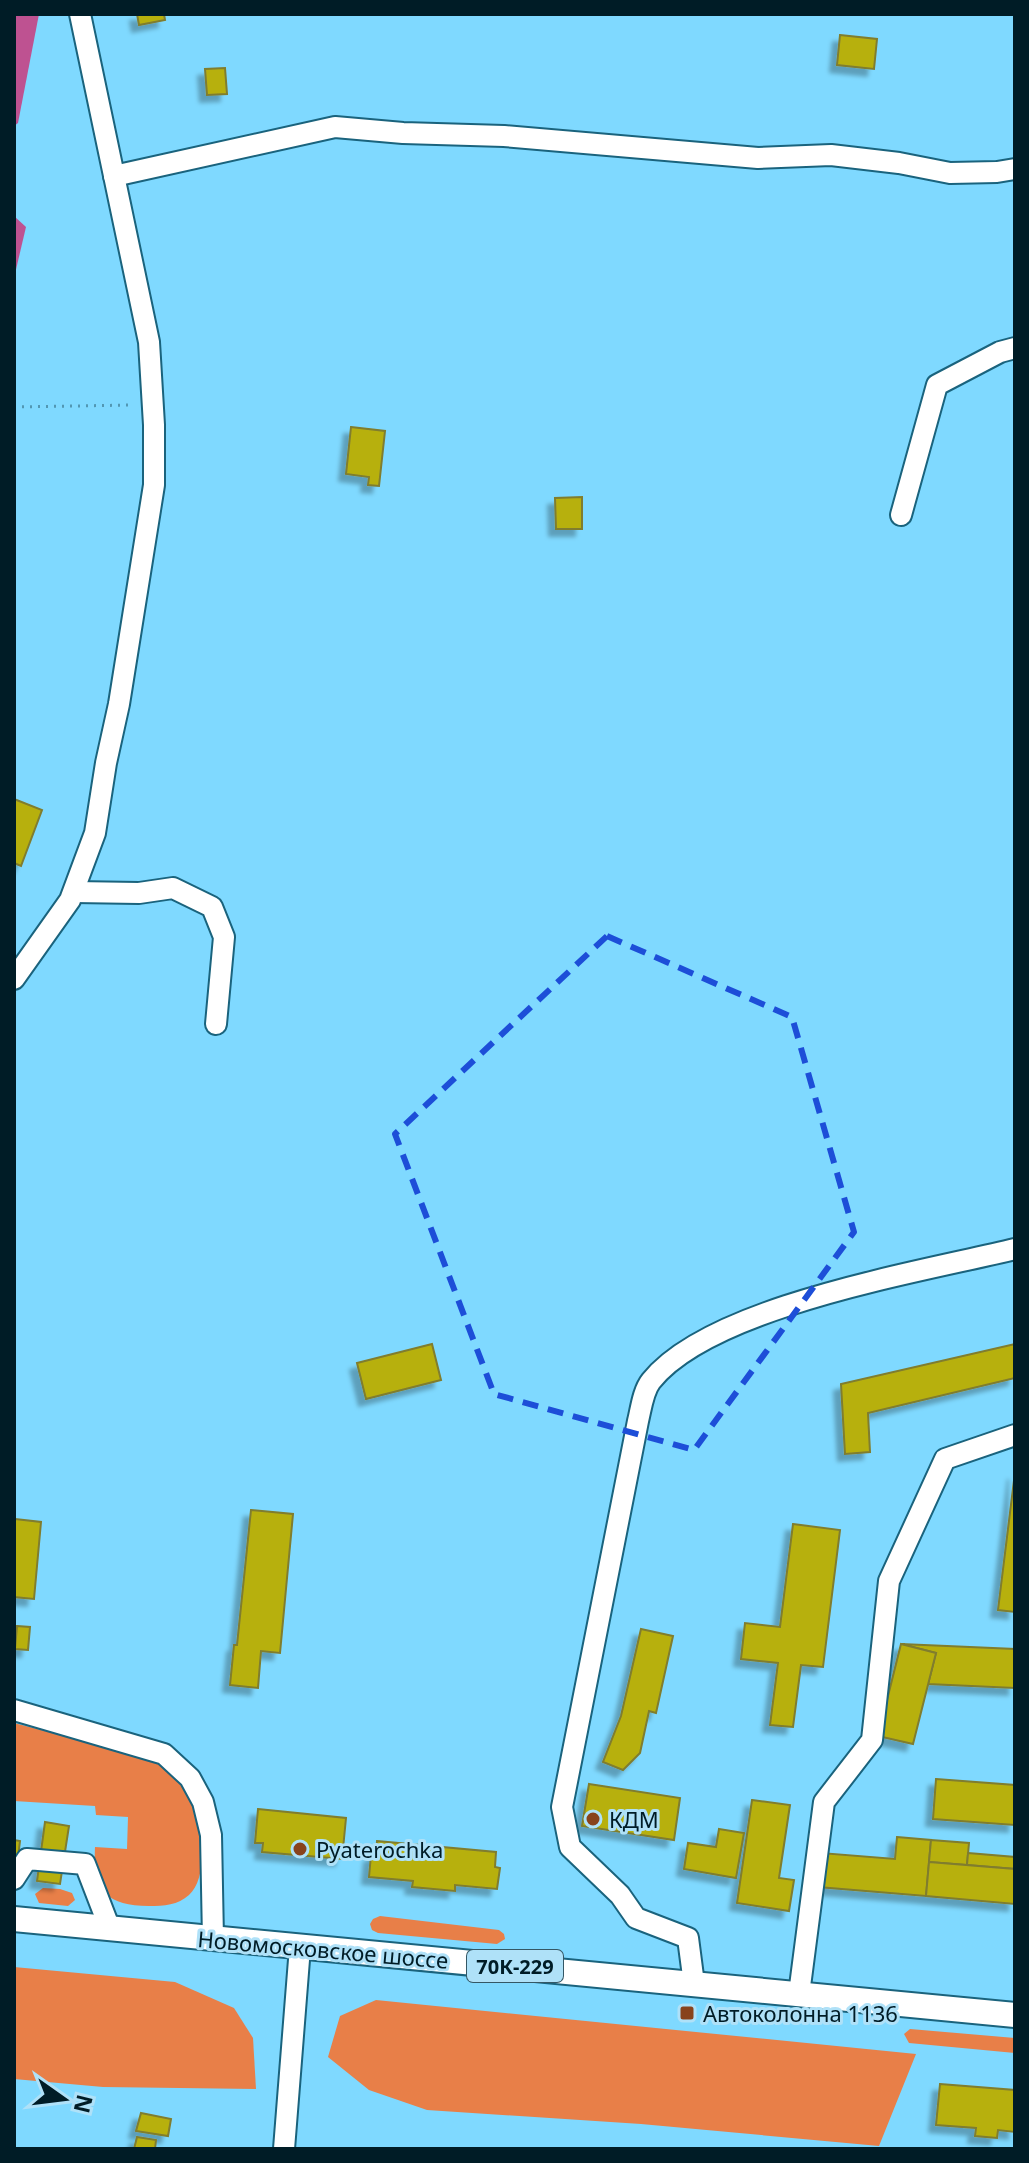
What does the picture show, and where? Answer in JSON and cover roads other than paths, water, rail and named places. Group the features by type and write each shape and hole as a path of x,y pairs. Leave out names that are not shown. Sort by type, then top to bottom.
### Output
{"main road":[{"name":"Новомосковское шоссе","path":"14,1919 1015,2015"}],"street":[{"path":"14,979 74,892 95,833 154,485 149,342 80,14"},
{"path":"114,176 335,127 520,137 758,158 831,155 950,173 1015,169"},
{"path":"901,515 937,385 1000,352 1015,348"},
{"path":"74,892 139,893 173,888 212,907 224,937 216,1024"},
{"path":"694,1984 688,1938 636,1918 620,1895 570,1847 562,1807 635,1437 649,1383 677,1356 717,1331 829,1293 1015,1249"},
{"path":"799,1994 824,1802 872,1740 889,1581 945,1459 1015,1435"},
{"path":"14,1710 164,1754 190,1778 203,1802 211,1835 213,1939"},
{"path":"14,1879 27,1859 85,1864 110,1929"},
{"path":"284,2149 300,1947"}],"place":[{"name":"КДМ","path":"593,1819"},
{"name":"Pyaterochka","path":"300,1849"},
{"name":"Автоколонна 1136","path":"687,2013"}]}
